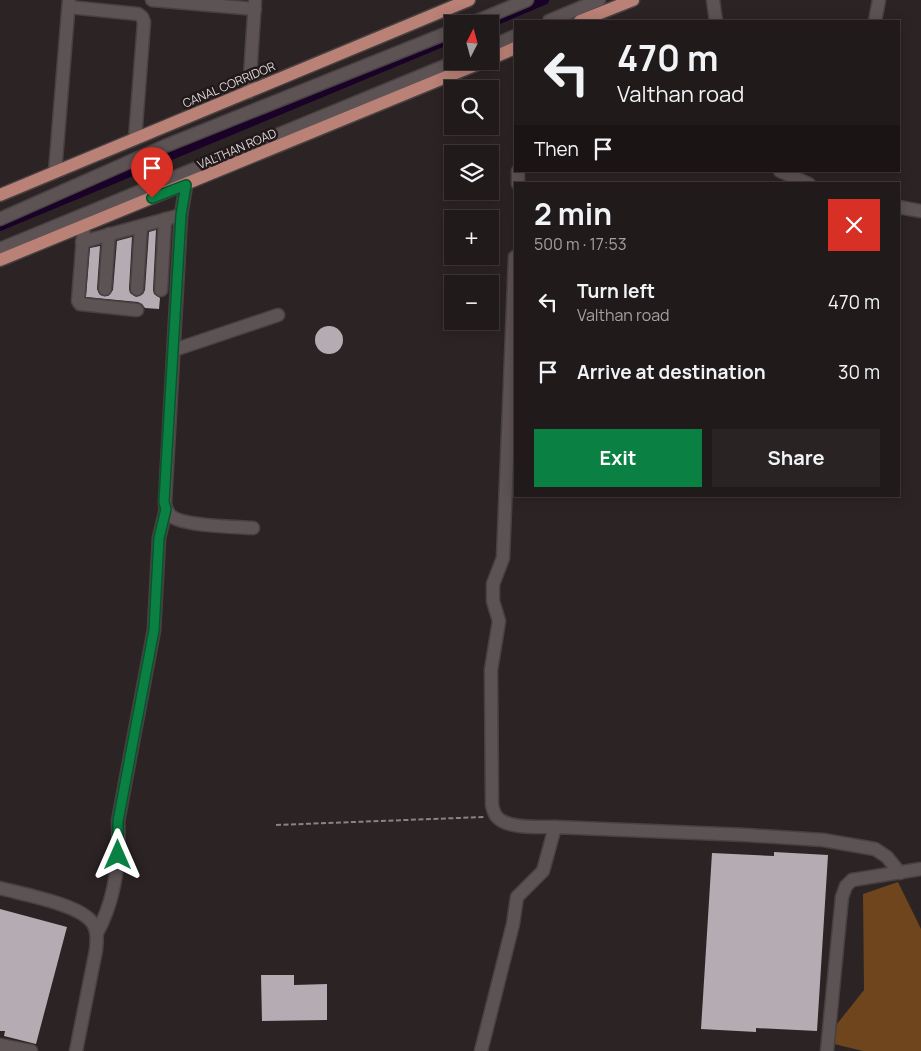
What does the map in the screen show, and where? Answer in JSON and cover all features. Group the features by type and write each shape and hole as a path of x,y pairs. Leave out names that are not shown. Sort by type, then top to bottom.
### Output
{"main road":[{"name":"CANAL CORRIDOR","path":"0,195 469,0"},
{"path":"583,20 633,0"},
{"path":"499,55 514,48"},
{"name":"VALTHAN ROAD","path":"0,260 462,70"}],"street":[{"path":"152,0 255,5 249,92"},
{"path":"491,15 527,0"},
{"path":"551,20 599,0"},
{"path":"713,0 716,20"},
{"path":"876,20 879,0"},
{"path":"55,172 69,4 138,14 142,17 144,22 135,139"},
{"path":"0,219 139,157 444,34"},
{"path":"499,43 514,36"},
{"path":"0,249 444,66"},
{"path":"782,172 805,182"},
{"path":"186,185 181,215 164,502 171,516 179,520 253,528"},
{"path":"900,206 921,212"},
{"path":"82,242 181,215"},
{"path":"161,290 165,219"},
{"path":"84,225 78,301 80,304 137,310"},
{"path":"137,289 141,226"},
{"path":"105,289 109,234"},
{"path":"174,350 278,315"},
{"path":"514,319 512,444 503,558 493,584 493,602 499,621 491,670 492,805 496,816 505,823 513,824 737,834 823,840 875,849 887,857 900,872"},
{"path":"76,1051 96,950 97,933 106,917 117,865 119,845 118,821 154,630 159,538 166,509"},
{"path":"482,1051 513,924 517,897 542,871 555,827"},
{"path":"827,1051 844,891 852,880 921,869"},
{"path":"0,888 78,910 91,921 97,933"},
{"path":"0,1045 31,1051"}],"path":[{"path":"276,825 496,816"}],"shaded area":[{"path":"898,882 921,929 921,1051 863,1051 834,1044 837,1024 864,990 863,894"}],"building":[{"path":"156,230 153,290 154,294 160,298 159,309 145,308 138,302 86,297 90,248 100,246 97,289 100,295 108,296 113,290 117,241 132,237 129,289 130,293 136,297 143,294 145,290 149,232"},
{"path":"329,326 339,330 343,340 339,350 329,354 319,350 315,340 319,330"},
{"path":"774,852 828,855 817,1031 756,1028 756,1032 701,1029 712,853 774,856"},
{"path":"0,909 67,927 36,1044 4,1036 5,1031 0,1031"},
{"path":"261,975 294,975 294,985 327,984 327,1020 262,1021"}],"waterway":[{"path":"499,19 544,0"},
{"path":"0,226 444,41"}],"route":[{"path":"118,855 118,821 154,630 159,538 166,509 164,502 181,215 186,185 152,198"}]}
